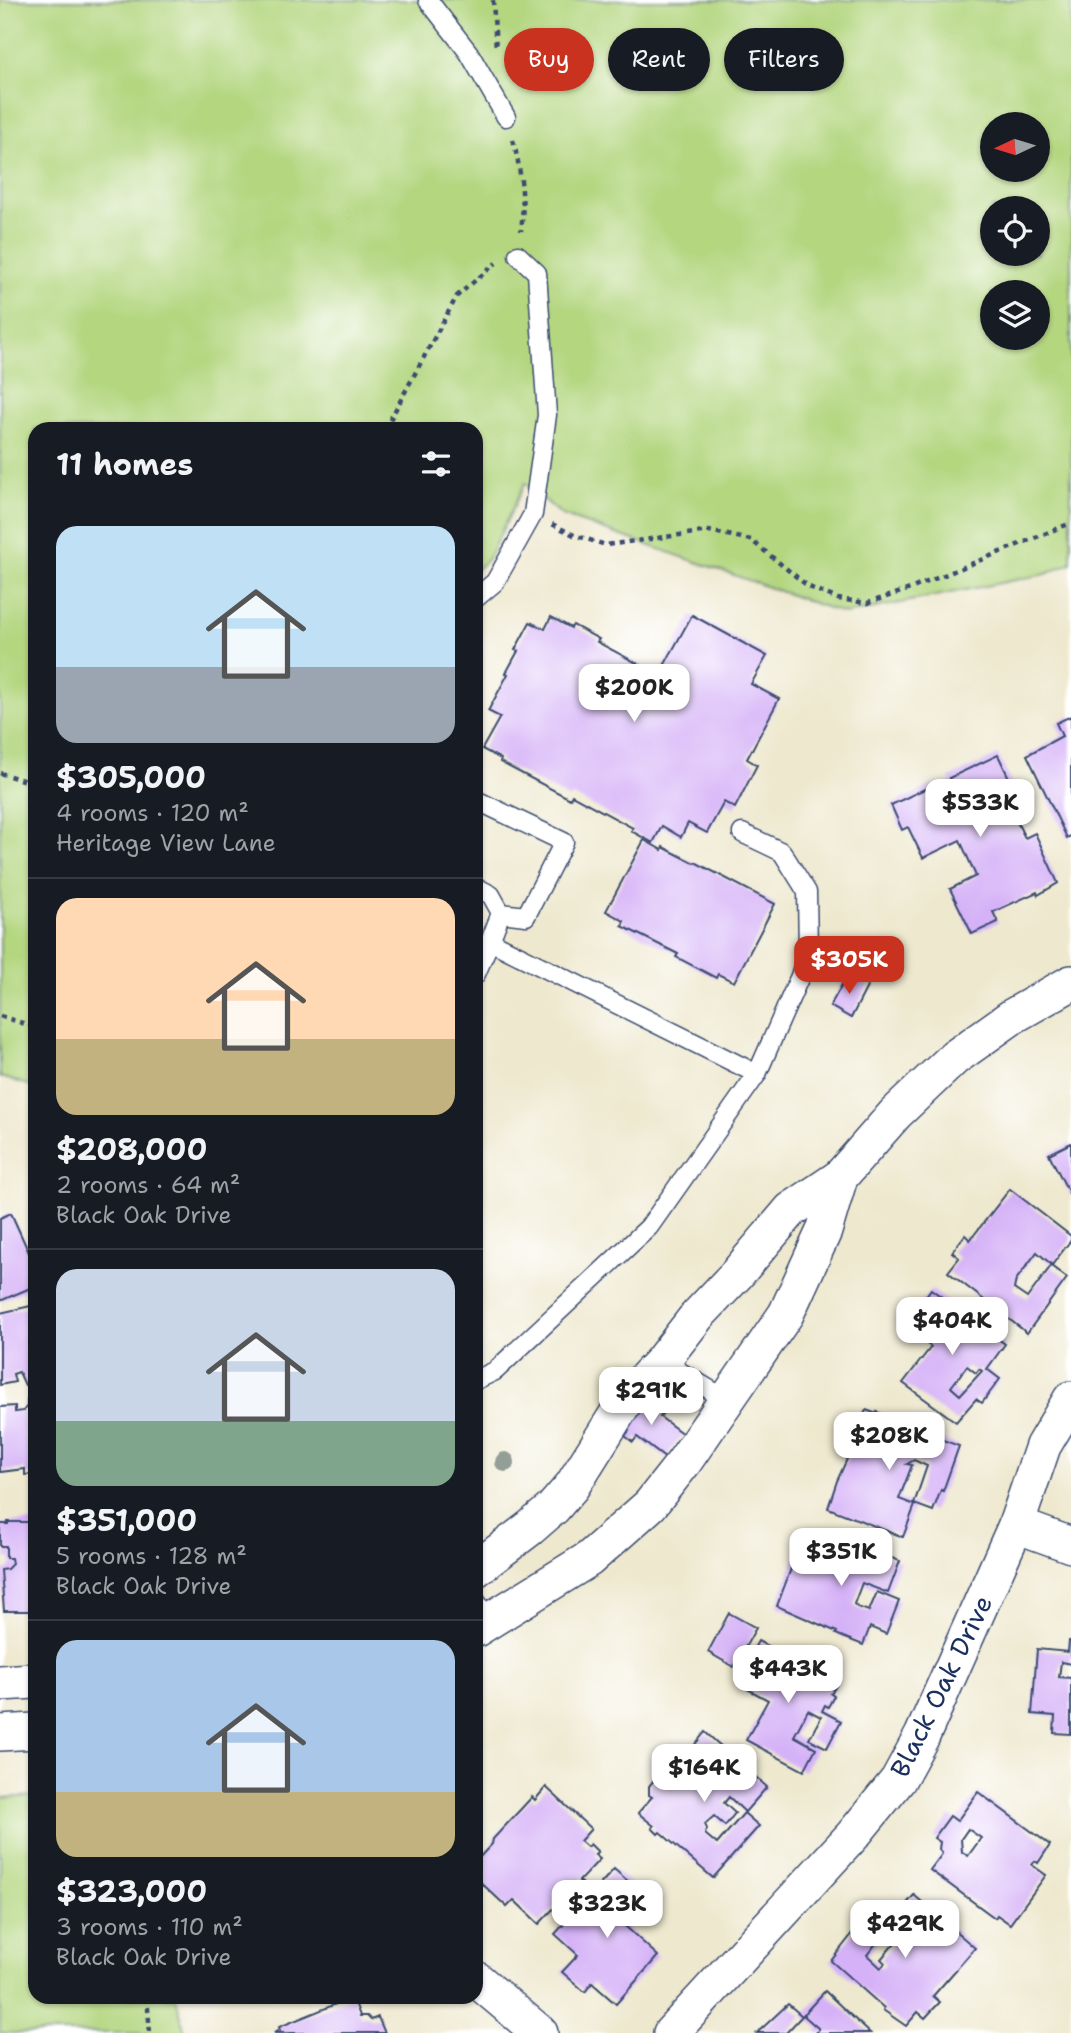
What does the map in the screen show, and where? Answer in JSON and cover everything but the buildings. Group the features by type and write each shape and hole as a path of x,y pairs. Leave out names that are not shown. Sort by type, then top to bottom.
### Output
{"street":[{"path":"483,1564 553,1508 572,1486 627,1398 791,1210 840,1177 895,1114 954,1058 1013,1016 1071,983"},
{"path":"483,1615 589,1559 650,1505 684,1462 786,1314 824,1231 840,1177"},
{"name":"Black Oak Drive","path":"671,2033 853,1835 898,1780 940,1698 1016,1525 1043,1446 1071,1399"},
{"path":"1016,1525 1071,1545"},
{"path":"0,1683 28,1681"},
{"path":"0,1733 28,1731"},
{"path":"483,1985 540,2033"}],"lane":[{"path":"428,0 469,53 506,117"},
{"path":"483,592 495,583 533,514 547,415 537,273 518,255"},
{"path":"483,803 564,842 526,916 501,913"},
{"path":"483,1377 495,1371 649,1227 757,1074 800,976 808,951 807,892 782,852 742,833"},
{"path":"483,891 491,895 501,913"},
{"path":"483,958 501,913"},
{"path":"490,941 757,1074"},
{"path":"662,1360 727,1400"}],"path":[{"path":"389,422 457,296 498,261 518,255 524,206 518,159 506,117"},
{"path":"533,514 574,536 606,544 709,531 751,540 808,587 838,599 867,603 910,589 1071,523"},
{"path":"0,774 28,782"},
{"path":"0,1016 28,1025"},
{"path":"148,2004 150,2033"}],"green space":[{"path":"0,0 1071,0 1071,563 1046,574 845,614 562,515 525,483 488,559 483,564 483,422 28,422 28,1085 0,1077"},
{"path":"28,1796 28,2004 178,2004 185,2033 0,2033 0,1798"}]}
